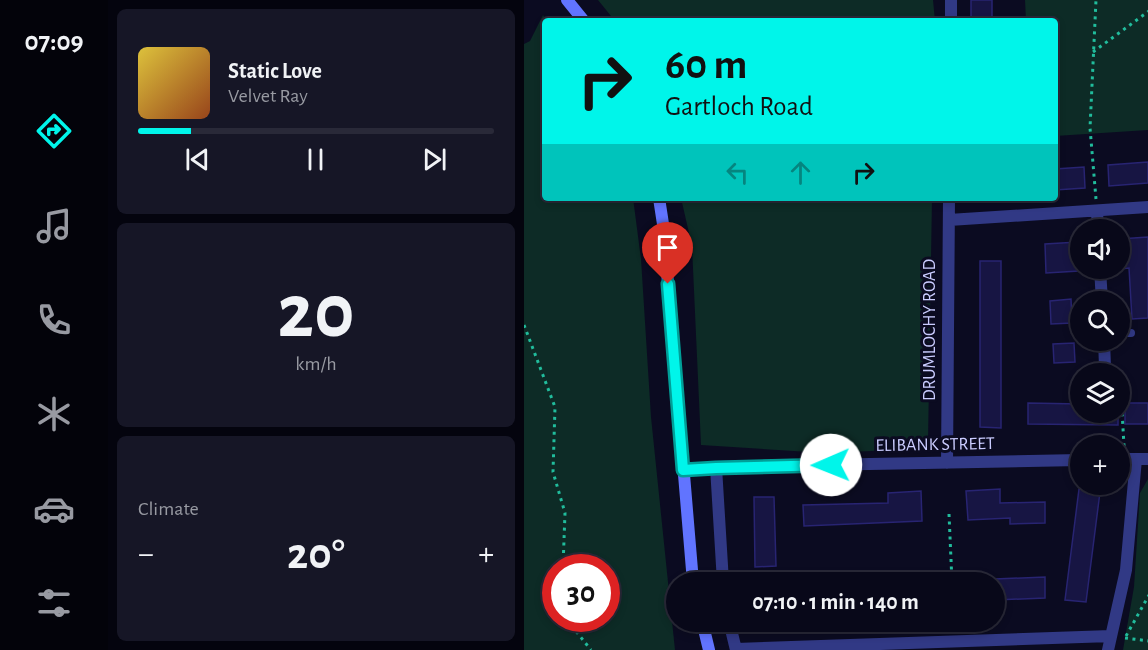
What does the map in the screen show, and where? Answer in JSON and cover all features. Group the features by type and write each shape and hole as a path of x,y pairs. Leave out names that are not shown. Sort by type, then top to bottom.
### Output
{"main road":[{"path":"567,0 582,18"},
{"path":"659,201 692,572"},
{"path":"705,632 709,650"}],"street":[{"path":"951,0 951,18"},
{"name":"DRUMLOCHY ROAD","path":"947,463 949,201"},
{"path":"949,219 1148,207"},
{"path":"1097,211 1097,219"},
{"path":"1108,650 1126,570 1132,459"},
{"name":"ELIBANK STREET","path":"683,470 1070,460"},
{"path":"716,468 722,572"},
{"path":"732,632 736,650 915,646 1111,636"}],"path":[{"path":"1096,0 1090,128 1097,211"},
{"path":"1093,52 1148,11"},
{"path":"524,325 555,407 553,472 565,513 563,554"},
{"path":"1127,423 1132,459"},
{"path":"949,514 952,572"},
{"path":"1125,638 1148,595"},
{"path":"577,632 591,650"},
{"path":"1111,636 1148,641"}],"green space":[{"path":"598,0 933,0 935,18 613,18"},
{"path":"1025,0 1148,0 1148,130 1058,136 1058,18 1026,18"},
{"path":"543,15 545,18 542,18 542,201 633,201 641,259 651,417 667,572 666,632 673,632 675,650 524,650 524,44 530,41"},
{"path":"682,201 932,201 928,443 918,449 825,453 701,445 692,246"},
{"path":"1148,479 1148,650 1123,650 1134,587 1140,493"}],"building":[{"path":"971,0 992,0 992,18 971,18"},
{"path":"1148,162 1148,183 1109,186 1108,165"},
{"path":"1084,167 1085,188 1058,190 1058,169"},
{"path":"1148,237 1148,318 1132,319 1130,238"},
{"path":"1070,242 1070,272 1046,273 1045,244"},
{"path":"980,261 1001,261 1001,428 980,427"},
{"path":"1070,299 1070,323 1051,324 1050,301"},
{"path":"1070,343 1070,351 1074,351 1075,362 1054,363 1053,344"},
{"path":"1028,403 1070,404 1070,423 1118,423 1118,425 1028,424"},
{"path":"1130,403 1148,403 1148,424 1125,424 1130,423"},
{"path":"1000,489 1000,503 1045,502 1045,523 1010,524 1010,518 968,520 966,491"},
{"path":"921,491 922,521 804,526 803,505 888,503 888,493"},
{"path":"1078,495 1100,495 1086,602 1065,600"},
{"path":"754,497 774,497 776,566 755,567"},
{"path":"1045,577 1045,598 1005,600 1005,579"}],"route":[{"path":"668,284 683,470 831,465"}]}
